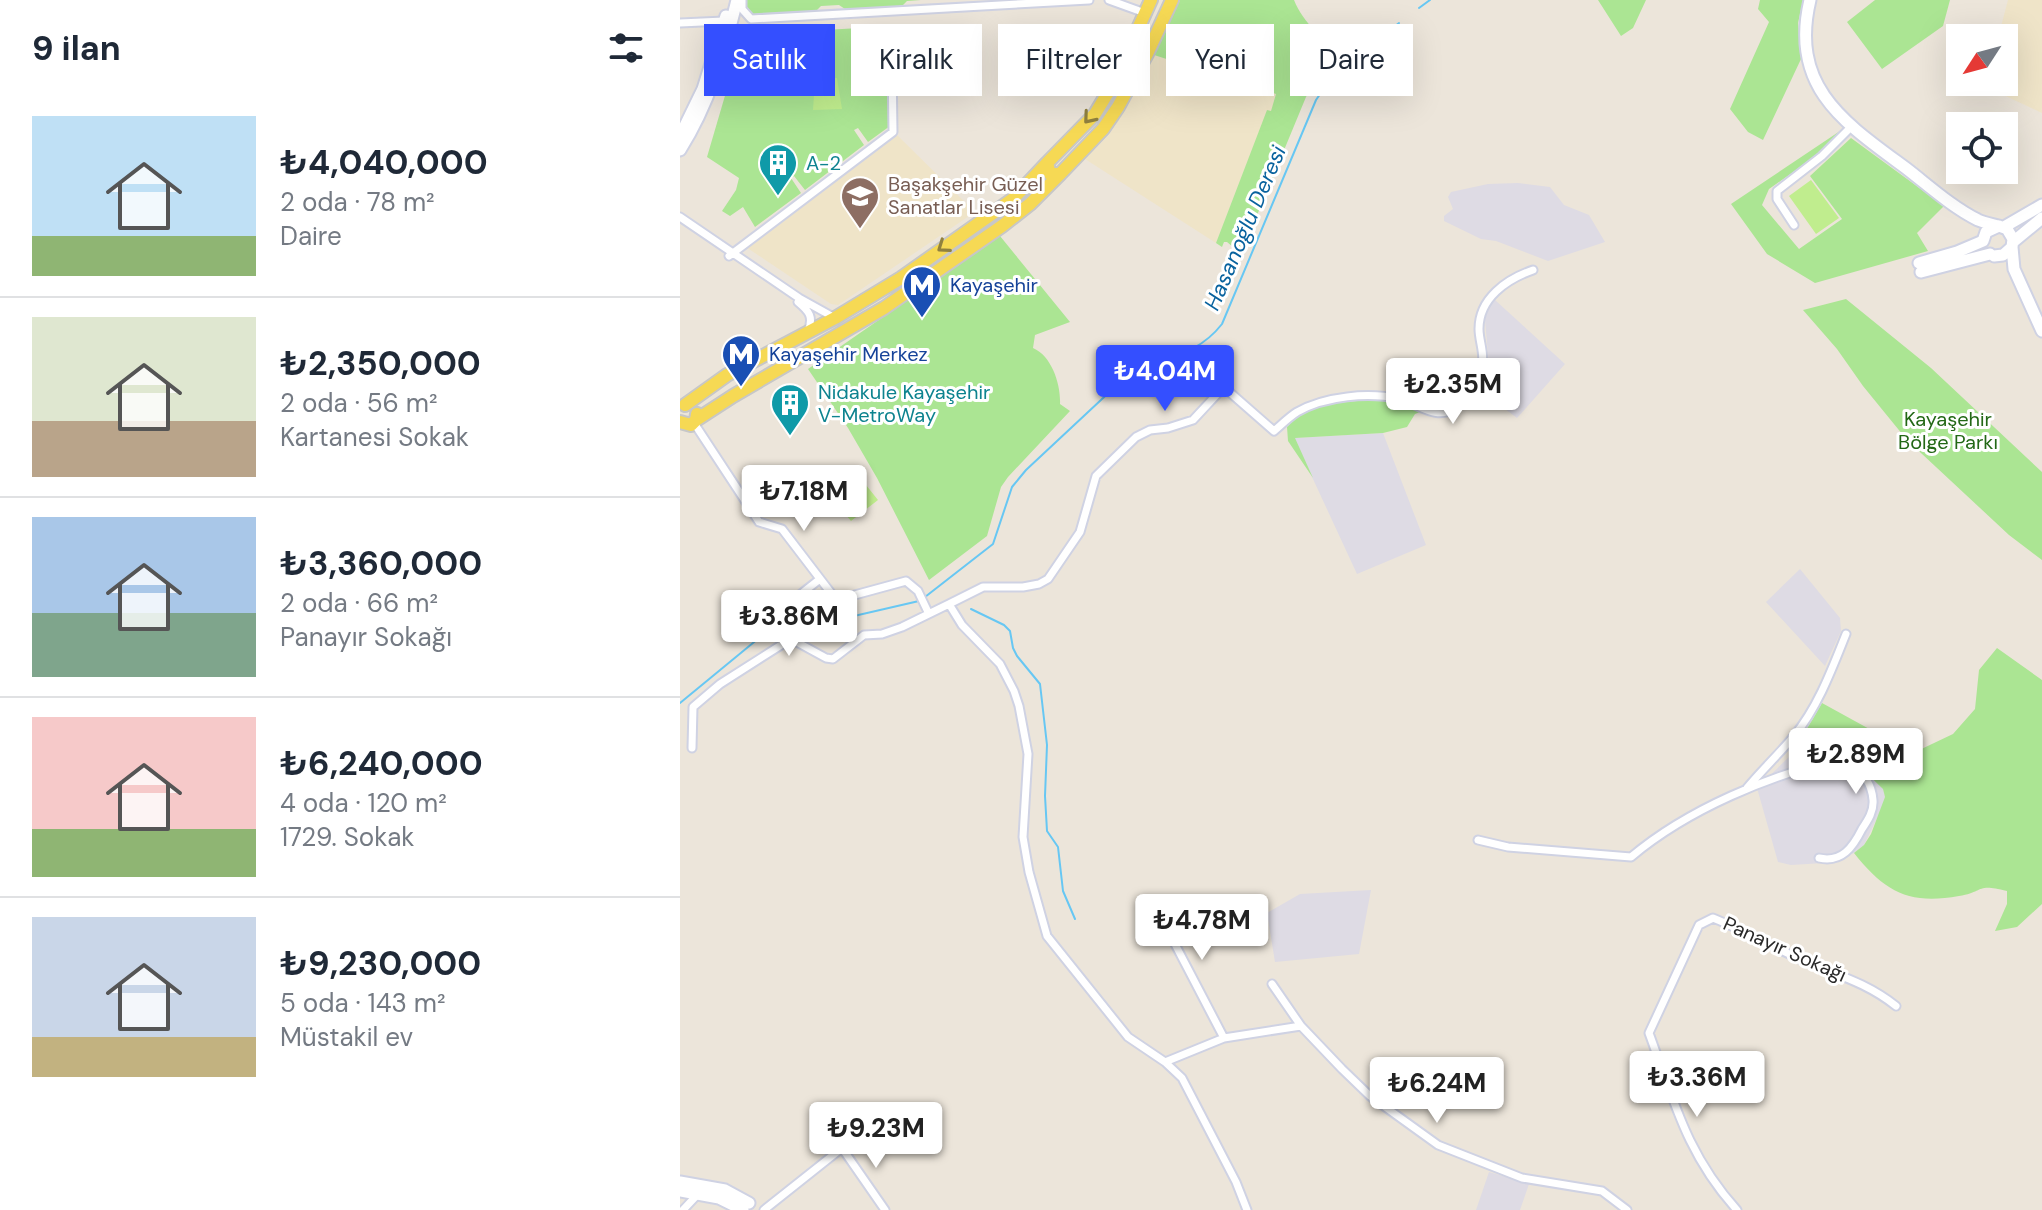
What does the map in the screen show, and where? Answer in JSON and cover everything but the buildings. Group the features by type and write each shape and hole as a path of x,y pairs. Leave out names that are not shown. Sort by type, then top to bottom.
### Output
{"main road":[{"path":"683,407 727,375 835,318 901,278 1013,199 1095,114 1112,86 1151,0"},
{"path":"688,425 884,308 1021,211 1103,129 1118,107 1172,0"},
{"path":"1047,163 1050,174 1060,174"},
{"path":"683,407 692,406 696,410 688,425"}],"street":[{"path":"680,150 704,107 728,20 729,0"},
{"path":"680,136 703,89 728,20 740,0"},
{"path":"740,0 742,9 751,19"},
{"path":"680,23 1089,0"},
{"path":"1109,0 1145,13"},
{"path":"1810,0 1805,35 1812,72 1828,102 1851,127 1958,208 1975,219 2010,232 2014,269 2042,331"},
{"path":"731,254 893,132 892,96"},
{"path":"1794,225 1777,199 1777,191 1822,156 1851,127"},
{"path":"2042,205 2002,227 1990,228 1983,239 1920,268 2003,255 2042,218"},
{"path":"1958,208 1992,255 2014,269"},
{"path":"680,217 807,309 812,318 807,333"},
{"path":"680,223 835,318"},
{"path":"787,634 826,658 833,659 864,635 882,634 902,627 927,608 949,604 983,587 1023,587 1048,579 1080,532 1096,476 1136,437 1150,430 1193,420 1220,391 1226,389 1274,431 1304,408 1364,396 1400,399 1436,413 1447,412 1456,407 1476,382 1482,365 1480,317 1486,305 1512,277 1533,270"},
{"path":"688,425 759,522 782,529 834,597 840,599 906,581 918,591 927,608"},
{"path":"787,634 786,615 793,600 820,579"},
{"path":"949,604 962,625 1000,664 1019,706 1028,754 1023,837 1029,872 1047,936 1128,1037 1165,1062 1182,1078 1236,1182 1247,1210"},
{"path":"692,748 693,707 787,634"},
{"path":"1745,789 1794,736 1812,711 1846,634"},
{"path":"1801,753 1825,753 1843,758 1866,781 1873,800 1873,810 1851,849 1836,858 1819,858"},
{"path":"1478,840 1508,847 1631,857 1660,835 1745,789 1797,769 1843,758"},
{"path":"1152,900 1224,1038"},
{"name":"Panayır Sokağı","path":"1737,1210 1700,1162 1687,1137 1649,1033 1699,925 1713,918 1791,955 1860,982 1896,1006"},
{"path":"1272,984 1301,1026 1370,1096 1438,1145 1522,1178 1602,1191 1627,1210"},
{"path":"1165,1062 1224,1038 1301,1026"},
{"path":"764,1210 842,1148 885,1210"},
{"path":"680,1182 746,1207"},
{"path":"680,1191 701,1189"},
{"path":"683,1210 701,1189"}],"shaded area":[{"path":"2008,0 2042,0 2042,113 2006,96 2018,96 2018,24 2002,24"},
{"path":"1154,55 1166,59 1166,96 1276,94 1216,243 1085,159 1109,135 1133,96 1150,96 1150,63"},
{"name":"Başakşehir Güzel Sanatlar Lisesi","path":"896,134 975,212 838,305 831,304 746,247"},
{"path":"1518,183 1550,187 1564,205 1589,215 1605,242 1548,261 1496,241 1481,239 1444,221 1444,216 1453,209 1448,197 1451,192 1488,184"},
{"path":"1495,300 1565,364 1517,418 1505,409 1491,388 1485,320 1490,304"},
{"path":"1383,433 1426,545 1357,574 1294,438"},
{"path":"1800,569 1840,618 1841,631 1825,666 1766,602"},
{"path":"1817,747 1851,757 1883,788 1885,797 1882,808 1864,845 1854,853 1824,863 1791,865 1778,862 1757,788 1792,754"},
{"path":"1371,890 1359,954 1275,962 1267,913 1300,894"},
{"path":"1489,1172 1529,1184 1520,1210 1476,1210"}],"green space":[{"path":"747,0 921,0 907,1 902,6 845,9 839,5 821,6 816,11 753,14 747,8"},
{"path":"1180,0 1294,0 1310,24 1290,24 1290,96 1307,96 1236,266 1229,262 1233,247 1227,242 1222,247 1216,243 1276,94 1274,24 1169,24"},
{"path":"1598,0 1646,0 1633,28 1621,36"},
{"path":"1760,0 1803,0 1798,23 1801,59 1763,140 1748,132 1730,109 1769,22 1758,9"},
{"path":"1875,0 1950,0 1943,26 1882,69 1847,22"},
{"path":"835,29 851,29 851,96 888,96 890,126 868,142 858,128 854,130 864,145 805,190 794,176 791,178 801,193 755,227 743,207 730,216 722,211 736,190 739,178 707,157 725,96 835,96"},
{"path":"1166,30 1166,59 1154,55"},
{"path":"835,78 842,109 813,110 814,96 835,96"},
{"path":"1843,129 1816,156 1769,189 1762,205 1799,249 1842,219 1810,176 1851,138 1944,206 1917,233 1928,251 1815,283 1767,254 1731,204"},
{"path":"1811,180 1839,218 1816,234 1789,196"},
{"path":"1000,236 1070,322 1035,335 1033,348 1050,364 1059,388 1060,404 1070,411 1001,487 987,536 929,580 877,478 808,369"},
{"name":"Kayaşehir Bölge Parkı","path":"1846,299 1931,368 2042,472 2042,560 2009,535 1907,440 1803,310"},
{"path":"1370,400 1396,402 1420,412 1415,414 1407,427 1383,433 1295,438 1313,478 1288,441 1287,427 1314,409 1336,403"},
{"path":"866,485 878,500 851,521 839,507"},
{"path":"1997,648 2042,680 2042,904 2017,927 1995,931 2007,904 2007,891 1985,888 1959,896 1926,899 1899,892 1876,877 1854,853 1871,834 1885,797 1883,789 1850,757 1817,747 1795,749 1822,703 1913,753 1953,734 1975,709 1979,670"}],"waterway":[{"name":"Hasanoğlu Deresi","path":"1419,8 1430,0"},
{"name":"Hasanoğlu Deresi","path":"925,597 993,544 1012,487 1026,470 1132,371 1192,349 1222,324 1316,100 1344,67 1399,23"},
{"name":"Hasanoğlu Deresi","path":"680,703 759,638 919,601"},
{"path":"971,609 1010,631 1017,656 1040,684 1047,745 1047,831 1058,847 1063,891 1075,919"}],"place":[{"name":"A-2","path":"778,197"},
{"name":"Başakşehir Güzel Sanatlar Lisesi","path":"860,230"},
{"name":"Kayaşehir","path":"922,319"},
{"name":"Kayaşehir Merkez","path":"741,388"},
{"name":"Nidakule Kayaşehir V-MetroWay","path":"790,437"}]}
